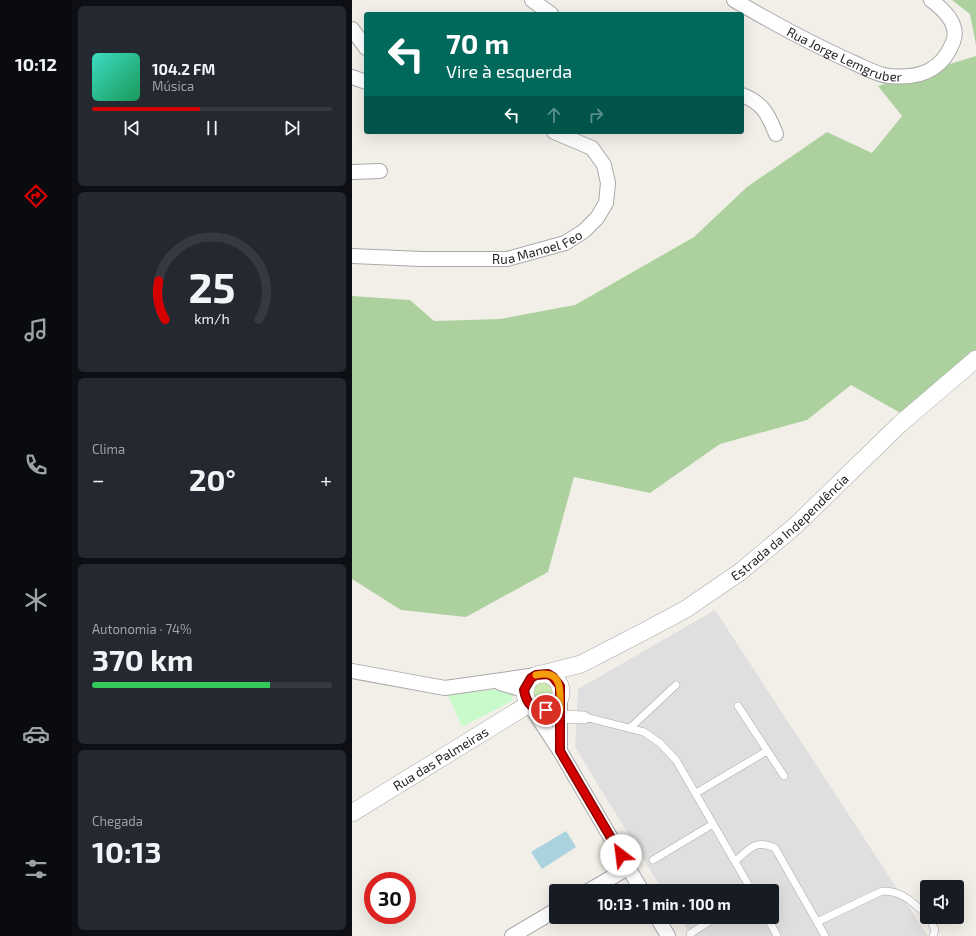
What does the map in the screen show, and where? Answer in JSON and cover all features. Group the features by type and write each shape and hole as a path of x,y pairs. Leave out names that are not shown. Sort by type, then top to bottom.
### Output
{"street":[{"path":"532,0 548,12"},
{"name":"Rua Jorge Lemgruber","path":"734,0 827,51 889,76 926,73 942,62 951,48 954,40 954,27 943,9 931,0"},
{"path":"352,29 364,45"},
{"path":"352,77 364,81"},
{"path":"744,96 762,106 769,117 776,134"},
{"name":"Rua Manoel Feo","path":"352,256 421,259 507,259 565,243 584,231 597,218 606,203 608,183 604,165 592,148 559,134"},
{"path":"352,172 380,171"},
{"name":"Estrada da Independência","path":"539,674 581,664 686,609 740,572 795,526 900,424 976,359"},
{"name":"Estrada da Independência","path":"560,706 581,664"},
{"path":"352,671 445,688 539,674 553,677 560,686 560,751"},
{"path":"539,674 527,682 527,697 638,884"},
{"path":"492,681 527,697 534,708 546,710 560,706"},
{"name":"Rua das Palmeiras","path":"352,812 527,697"},
{"path":"542,723 548,724 560,706"},
{"path":"600,884 628,868"},
{"path":"512,936 549,914"},
{"path":"661,924 668,936"}],"lane":[{"path":"630,728 676,686"},
{"path":"560,706 584,720 589,718 644,732 660,743 676,760 748,884"},
{"path":"738,706 766,751 784,776"},
{"path":"696,793 766,751"},
{"path":"652,860 713,824"},
{"path":"735,860 757,843 764,843 775,848 825,936"},
{"path":"817,922 882,891 894,891 910,899 920,908"},
{"path":"690,934 705,924"},
{"path":"770,924 777,936"},
{"path":"932,924 935,930 933,936"}],"shaded area":[{"path":"715,610 928,936 691,936 684,924 779,924 779,884 659,884 575,747 578,689"}],"green space":[{"path":"952,0 976,0 976,45 970,14"},
{"path":"976,56 976,352 904,415 851,385 807,420 720,444 650,493 574,477 548,572 466,617 401,610 352,579 352,296 410,300 434,321 500,319 575,305 694,237 747,187 827,132 872,153 902,116 878,86"},
{"path":"543,681 551,684 554,692 551,700 543,703 535,700 532,692 535,684"},
{"path":"506,688 512,691 512,701 462,727 448,695"}],"water":[{"path":"566,831 576,847 542,869 531,852"}],"slow traffic":[{"path":"536,675 548,674 557,681 561,692 560,710"}],"route":[{"path":"546,710 534,708 526,699 524,690 527,682 536,675 548,674 557,681 560,686 560,751 621,855"}]}
